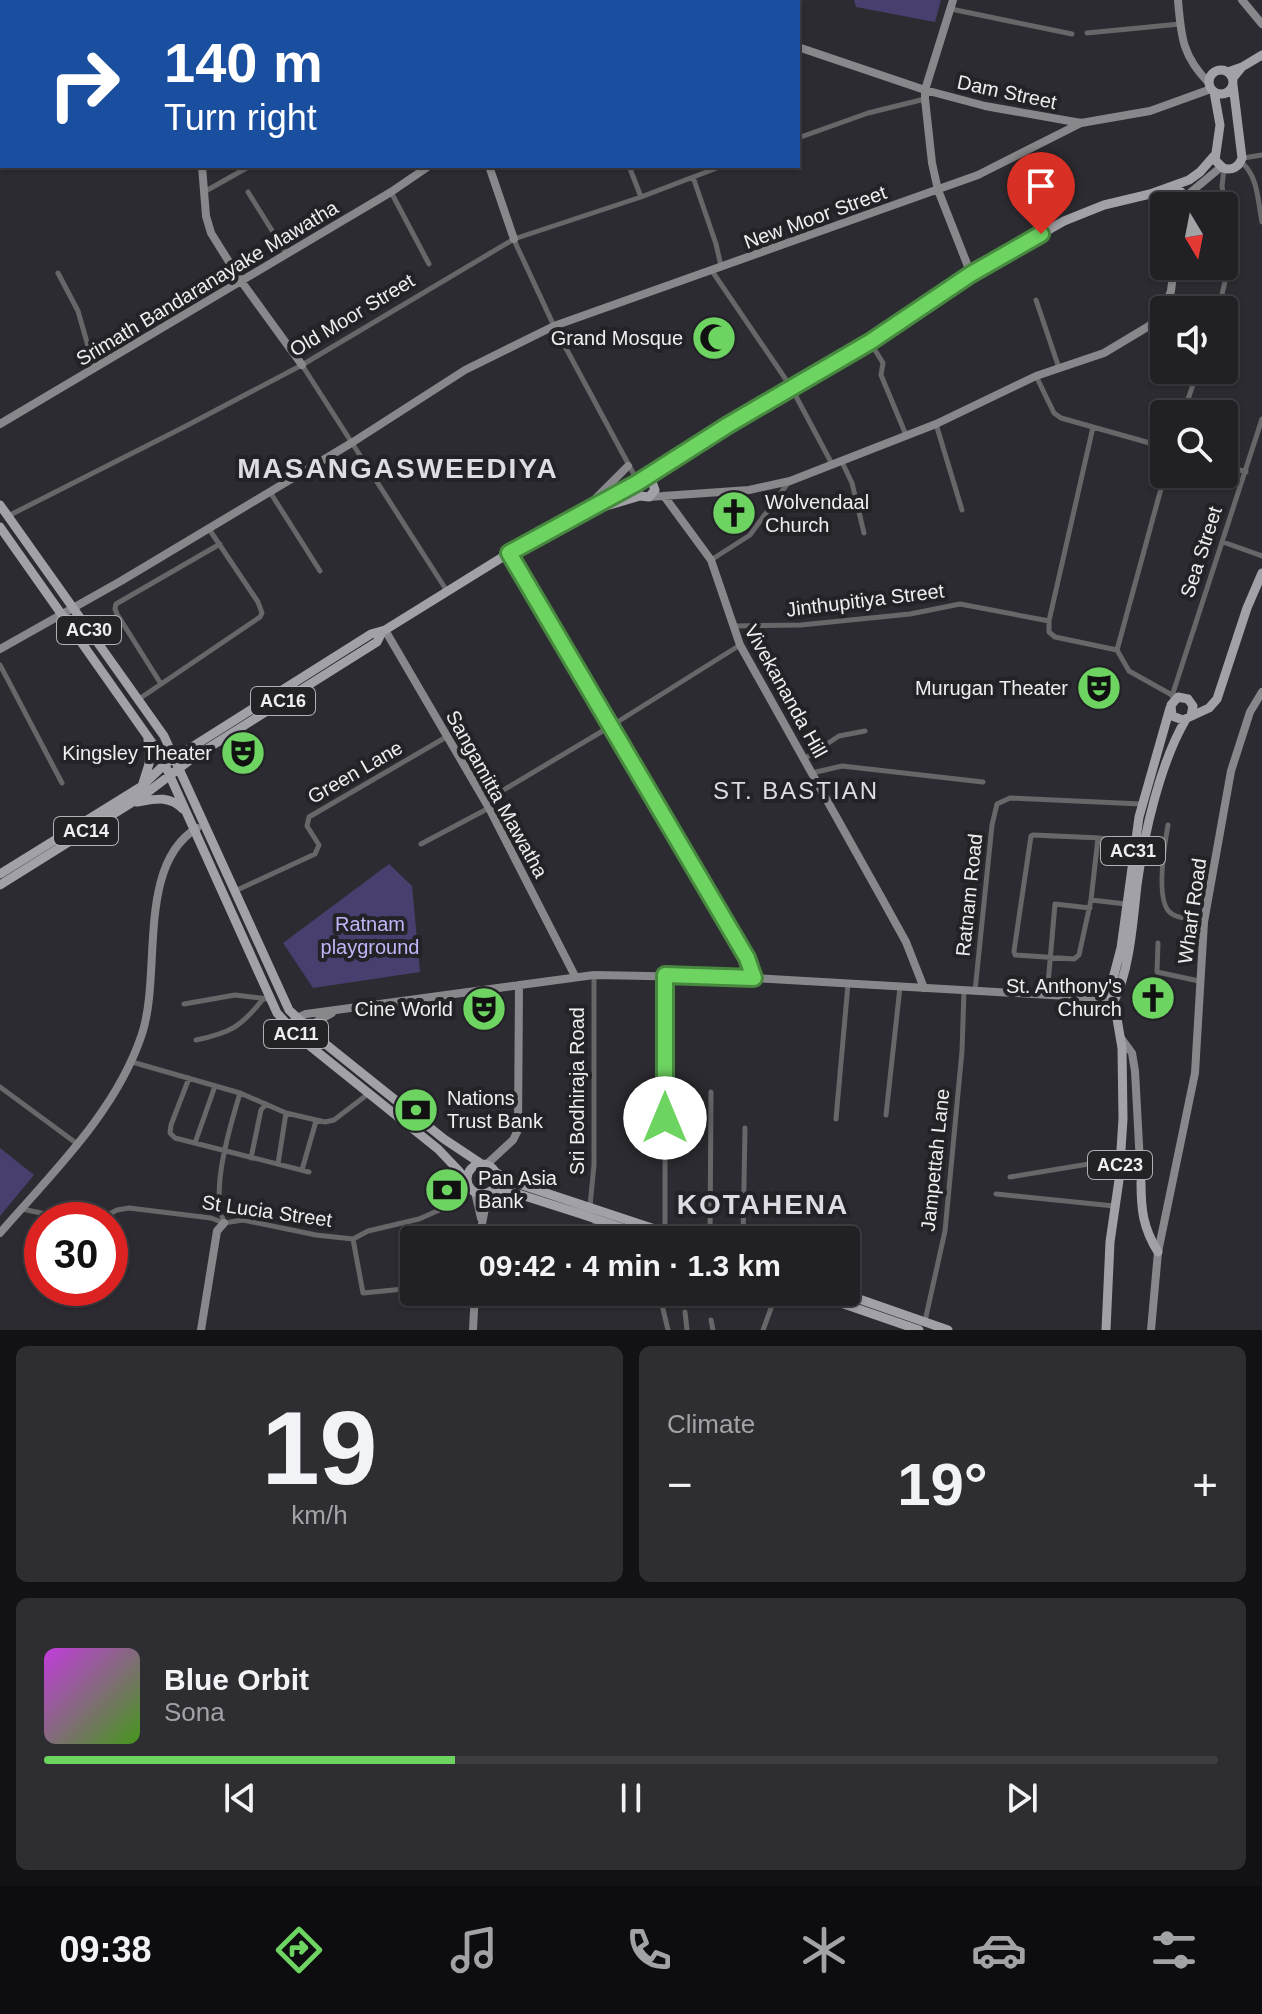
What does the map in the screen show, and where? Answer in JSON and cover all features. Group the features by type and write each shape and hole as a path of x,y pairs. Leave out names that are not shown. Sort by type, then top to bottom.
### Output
{"main road":[{"path":"1178,0 1184,48 1192,66 1211,88 1227,93 1231,78 1262,55"},
{"path":"1242,0 1262,24"},
{"path":"952,4 925,94 938,190 971,274"},
{"name":"Dam Street","path":"800,48 925,94 1081,123 1150,111 1211,88"},
{"path":"1223,168 1216,152 1220,125 1211,75 1217,71 1231,78"},
{"path":"1191,192 1223,168 1235,168 1241,157 1231,78"},
{"name":"New Moor Street","path":"0,649 209,529 465,370 554,326 978,175 1081,123"},
{"path":"1171,280 1167,303 1149,326 1104,353 1036,376 906,436 790,481 749,490 665,497 645,496 637,492 640,481 870,342 971,274 1064,221 1104,205 1171,188 1200,172 1223,143 1231,142 1241,157"},
{"path":"202,168 211,233 241,281 302,365"},
{"name":"Srimath Bandaranayake Mawatha","path":"0,424 391,192 426,168"},
{"path":"490,168 514,239"},
{"path":"1171,188 1181,192"},
{"path":"581,513 628,466"},
{"path":"640,481 653,481 655,487 645,496"},
{"name":"AC16","path":"177,762 377,642 384,631 509,553 640,481"},
{"name":"Vivekananda Hill","path":"655,487 711,560 740,645 906,942 924,988"},
{"name":"AC16","path":"581,513 645,496"},
{"name":"AC30","path":"0,505 139,699 177,762"},
{"name":"AC30","path":"0,527 147,733 168,769"},
{"path":"509,553 747,958 754,978"},
{"path":"1190,714 1188,699 1174,697 1170,708 1175,718 1190,714 1219,693 1262,573"},
{"name":"Sangamitta Mawatha","path":"384,631 487,804 575,976"},
{"name":"Wharf Road","path":"1151,1330 1158,1252 1191,1102 1199,1042 1199,981 1204,922 1231,771 1250,712 1262,692"},
{"name":"AC31","path":"1114,992 1142,804 1170,708"},
{"name":"AC31","path":"1114,992 1131,930 1143,844 1174,740 1190,714"},
{"path":"142,786 149,764 147,733"},
{"name":"AC14","path":"0,874 177,762"},
{"name":"AC11","path":"177,762 283,1001 308,1029 444,1139 484,1165"},
{"name":"AC14","path":"0,885 131,803 168,769"},
{"name":"AC11","path":"168,769 266,999 287,1027 438,1149 471,1189"},
{"path":"131,803 167,798 175,801 188,814"},
{"path":"0,1233 109,1105 132,1062 149,1008 158,886 180,841 206,824"},
{"path":"287,1027 297,1018 320,1012 594,975 754,978 1088,997 1114,992"},
{"path":"481,1218 471,1189 470,1171 484,1165 513,1140 518,1130 519,985"},
{"path":"1088,997 1114,992"},
{"name":"AC23","path":"1106,1330 1110,1242 1120,1158 1124,1083 1114,992"},
{"path":"300,1038 333,1012"},
{"path":"1120,1038 1132,1053 1135,1071 1142,1216 1147,1235 1158,1252"},
{"path":"484,1165 516,1183 590,1207 636,1226"},
{"path":"480,1226 496,1181 495,1172"},
{"path":"471,1189 512,1192 623,1226"},
{"path":"201,1330 217,1231 224,1223"},
{"path":"860,1301 922,1327"},
{"path":"473,1330 474,1306"},
{"path":"854,1306 922,1327 948,1330"}],"street":[{"path":"952,4 1072,34"},
{"path":"1087,33 1180,24"},
{"path":"800,137 925,94"},
{"path":"1241,157 1262,155"},
{"path":"1241,157 1253,177 1262,222"},
{"path":"204,192 246,168"},
{"path":"630,168 641,197"},
{"name":"Old Moor Street","path":"8,516 302,365 514,239 717,168"},
{"path":"1222,296 1233,250 1222,186 1223,168"},
{"path":"693,177 716,244 716,269 791,387 832,464"},
{"path":"248,192 286,254"},
{"path":"391,192 429,264"},
{"path":"514,239 554,326 628,466 640,481"},
{"path":"58,273 78,311 95,368"},
{"path":"1036,300 1060,369"},
{"path":"870,342 883,363 881,375 906,436"},
{"path":"302,365 447,591"},
{"path":"1036,376 1056,415 1150,443"},
{"name":"Sea Street","path":"1174,697 1262,419"},
{"path":"936,424 962,510"},
{"path":"1093,427 1049,632 1055,637 1117,650"},
{"path":"842,461 852,483 864,533"},
{"path":"1238,469 1246,472"},
{"path":"711,560 750,535 790,481"},
{"path":"1161,488 1117,650 1129,671 1174,697"},
{"path":"270,492 320,571"},
{"path":"139,699 262,613 258,602 209,529"},
{"path":"1223,542 1262,556"},
{"path":"161,684 117,614 116,604 220,544"},
{"name":"Jinthupitiya Street","path":"732,626 801,625 910,614 960,604 1049,621"},
{"path":"421,844 740,645"},
{"path":"0,665 62,783"},
{"path":"804,759 839,736 865,731"},
{"name":"Green Lane","path":"235,891 317,852 319,845 307,824 309,817 448,736"},
{"path":"812,773 842,766 983,782"},
{"name":"Ratnam Road","path":"975,991 992,825 997,804 1010,798 1142,804"},
{"path":"1168,825 1162,886 1166,907 1171,914 1204,922"},
{"path":"1098,838 1090,908 1077,958 1015,955 1029,838 1033,835 1098,838 1135,843"},
{"path":"1091,900 1126,904"},
{"path":"1047,995 1055,904 1090,908"},
{"path":"1158,943 1157,972 1199,981"},
{"name":"Sri Bodhiraja Road","path":"590,1207 594,1165 594,975"},
{"path":"662,1226 665,975"},
{"path":"836,1119 848,983"},
{"path":"886,1115 900,987"},
{"name":"Jampettah Lane","path":"922,1327 945,1231 962,1051 964,991"},
{"path":"184,1004 222,996 266,999"},
{"path":"196,1040 232,1030 266,999"},
{"path":"132,1062 240,1093 286,1113 316,1121 334,1120 369,1094"},
{"path":"189,1078 170,1133 175,1138 309,1172"},
{"path":"195,1143 215,1086"},
{"path":"0,1087 76,1143"},
{"path":"710,1226 711,1092"},
{"path":"224,1223 219,1212 223,1151 240,1093"},
{"path":"251,1158 261,1110 266,1104"},
{"path":"278,1164 286,1113"},
{"path":"302,1170 316,1121"},
{"path":"743,1226 745,1128"},
{"path":"1010,1177 1120,1158"},
{"name":"St Lucia Street","path":"128,1208 211,1218 224,1223 243,1220 353,1239 368,1231 419,1219 444,1208 471,1189"},
{"path":"996,1194 1115,1206"},
{"path":"595,1218 595,1226"},
{"path":"353,1239 363,1293 400,1289"},
{"path":"662,1306 668,1330"},
{"path":"763,1330 772,1306"},
{"path":"685,1312 687,1330"},
{"path":"711,1320 713,1330"}],"green space":[{"path":"854,0 941,0 935,22 856,7"},
{"name":"Ratnam playground","path":"389,864 412,886 420,972 313,988 283,943"},
{"path":"0,1148 34,1175 0,1216"}],"place":[{"name":"Grand Mosque","path":"714,338"},
{"name":"Wolvendaal Church","path":"734,513"},
{"name":"Murugan Theater","path":"1099,688"},
{"name":"Kingsley Theater","path":"243,753"},
{"name":"St. Anthony's Church","path":"1153,998"},
{"name":"Cine World","path":"484,1009"},
{"name":"Nations Trust Bank","path":"416,1110"},
{"name":"Pan Asia Bank","path":"447,1190"}],"district":[{"name":"MASANGASWEEDIYA","path":"398,468"},
{"name":"ST. BASTIAN","path":"796,791"},
{"name":"KOTAHENA","path":"763,1204"}],"route":[{"path":"665,1118 665,975 754,978 747,958 509,553 637,483 728,425 870,342 971,274 1041,234"}]}
